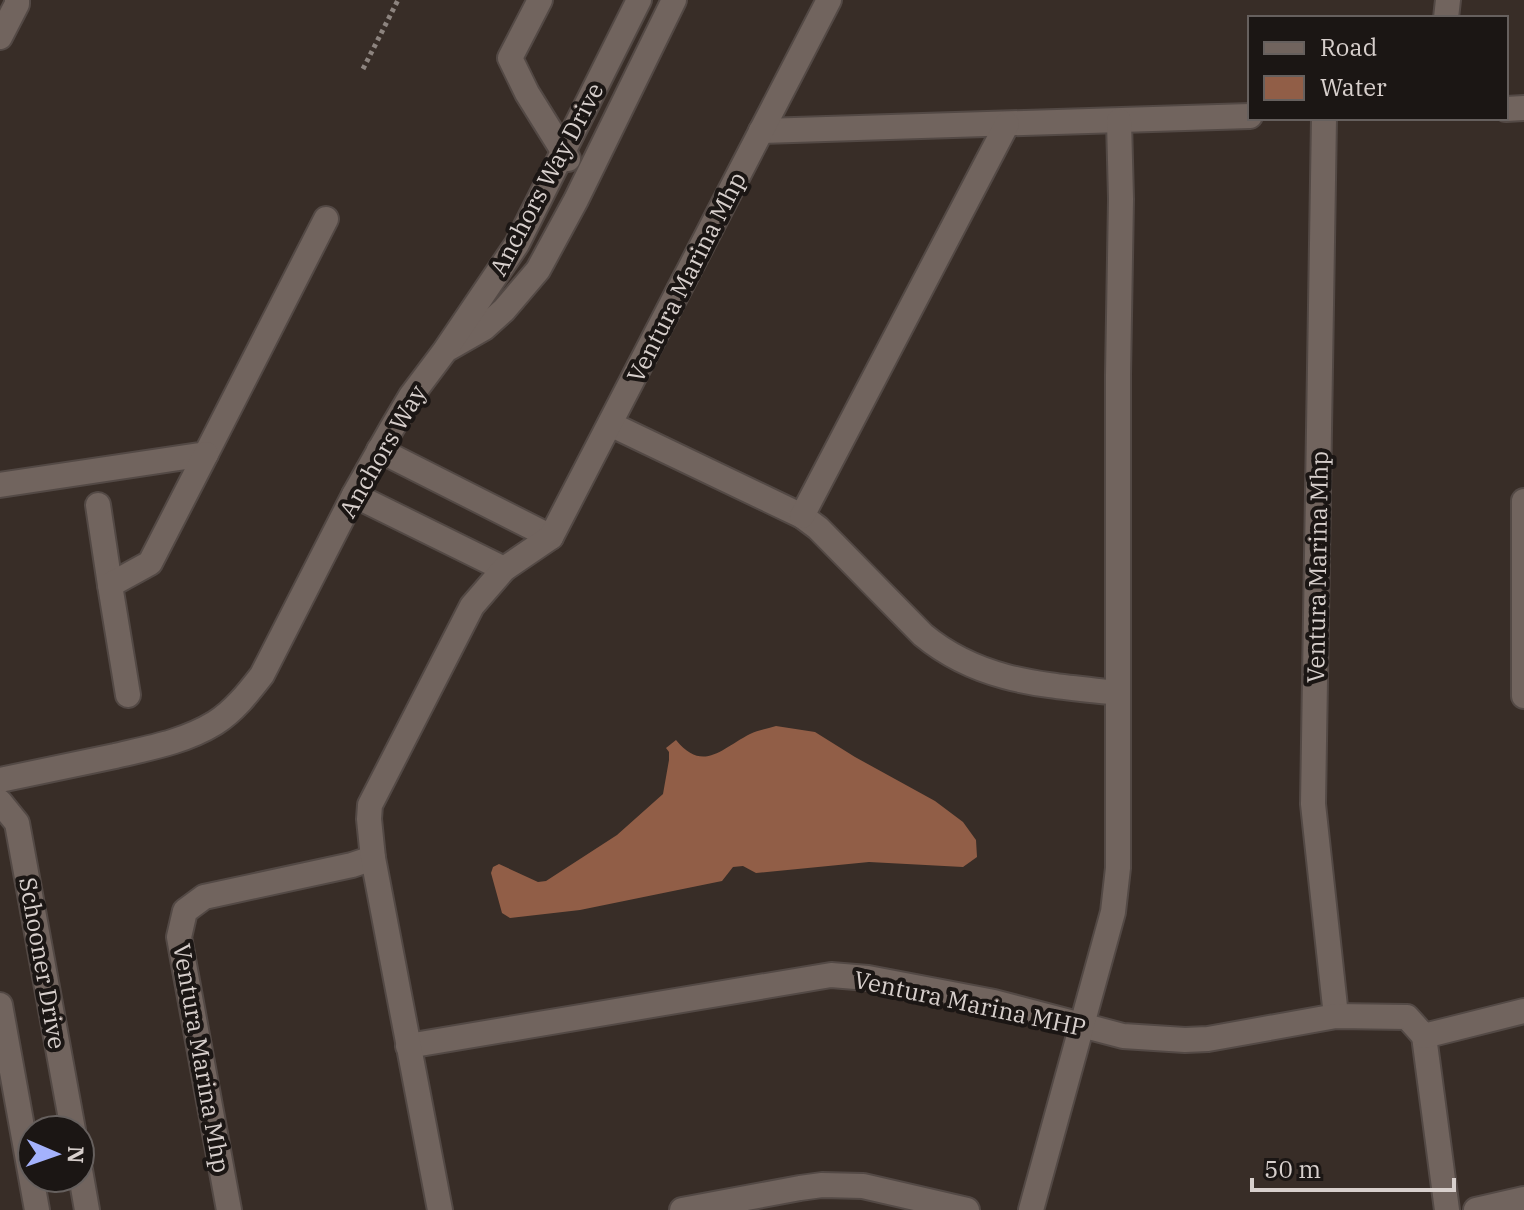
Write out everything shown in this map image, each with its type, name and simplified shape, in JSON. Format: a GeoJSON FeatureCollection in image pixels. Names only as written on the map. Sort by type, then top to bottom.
{"type":"FeatureCollection","features":[{"type":"Feature","properties":{"kind":"street"},"geometry":{"type":"LineString","coordinates":[[0,37],[17,0]]}},
{"type":"Feature","properties":{"kind":"street"},"geometry":{"type":"LineString","coordinates":[[484,328],[491,304],[528,257],[573,166],[527,93],[510,58],[540,0]]}},
{"type":"Feature","properties":{"kind":"street","name":"Anchors Way Drive"},"geometry":{"type":"LineString","coordinates":[[444,352],[517,244],[639,0]]}},
{"type":"Feature","properties":{"kind":"street","name":"Anchors Way"},"geometry":{"type":"LineString","coordinates":[[0,780],[166,744],[194,734],[233,710],[262,675],[354,495],[411,396],[444,352],[484,328],[524,289],[551,249],[674,0]]}},
{"type":"Feature","properties":{"kind":"street","name":"Ventura Marina Mhp"},"geometry":{"type":"LineString","coordinates":[[440,1210],[373,858],[370,805],[472,606],[504,569],[551,537],[829,0]]}},
{"type":"Feature","properties":{"kind":"street"},"geometry":{"type":"LineString","coordinates":[[761,131],[1248,116]]}},
{"type":"Feature","properties":{"kind":"street","name":"Ventura Marina Mhp"},"geometry":{"type":"LineString","coordinates":[[1324,120],[1313,804],[1336,1016]]}},
{"type":"Feature","properties":{"kind":"street","name":"Ventura Marina Mhp"},"geometry":{"type":"LineString","coordinates":[[1031,1210],[1113,912],[1118,868],[1119,121]]}},
{"type":"Feature","properties":{"kind":"street"},"geometry":{"type":"LineString","coordinates":[[802,516],[1007,124]]}},
{"type":"Feature","properties":{"kind":"street"},"geometry":{"type":"LineString","coordinates":[[110,585],[150,563],[326,219]]}},
{"type":"Feature","properties":{"kind":"street"},"geometry":{"type":"LineString","coordinates":[[610,424],[802,516],[818,528],[923,635],[939,648],[984,672],[1035,684],[1118,693]]}},
{"type":"Feature","properties":{"kind":"street"},"geometry":{"type":"LineString","coordinates":[[379,450],[551,537]]}},
{"type":"Feature","properties":{"kind":"street"},"geometry":{"type":"LineString","coordinates":[[0,485],[206,454]]}},
{"type":"Feature","properties":{"kind":"street"},"geometry":{"type":"LineString","coordinates":[[354,495],[504,569]]}},
{"type":"Feature","properties":{"kind":"street"},"geometry":{"type":"LineString","coordinates":[[1524,501],[1524,696]]}},
{"type":"Feature","properties":{"kind":"street"},"geometry":{"type":"LineString","coordinates":[[98,505],[128,695]]}},
{"type":"Feature","properties":{"kind":"street","name":"Schooner Drive"},"geometry":{"type":"LineString","coordinates":[[0,802],[17,823],[70,1114]]}},
{"type":"Feature","properties":{"kind":"street","name":"Ventura Marina Mhp"},"geometry":{"type":"LineString","coordinates":[[229,1210],[179,937],[185,911],[204,897],[373,858]]}},
{"type":"Feature","properties":{"kind":"street","name":"Ventura Marina MHP"},"geometry":{"type":"LineString","coordinates":[[408,1046],[831,975],[868,978],[994,1002],[1123,1036],[1208,1039],[1336,1016],[1407,1017],[1424,1036]]}},
{"type":"Feature","properties":{"kind":"street","name":"Schooner Drive"},"geometry":{"type":"LineString","coordinates":[[0,1005],[37,1210]]}},
{"type":"Feature","properties":{"kind":"street"},"geometry":{"type":"LineString","coordinates":[[1447,1210],[1424,1036],[1524,1011]]}},
{"type":"Feature","properties":{"kind":"street"},"geometry":{"type":"LineString","coordinates":[[682,1210],[822,1185],[863,1186],[967,1210]]}},
{"type":"Feature","properties":{"kind":"street"},"geometry":{"type":"LineString","coordinates":[[1476,1210],[1524,1199]]}},
{"type":"Feature","properties":{"kind":"path"},"geometry":{"type":"LineString","coordinates":[[363,69],[398,0]]}},
{"type":"Feature","properties":{"kind":"water"},"geometry":{"type":"Polygon","coordinates":[[[776,726],[815,732],[935,801],[963,822],[976,840],[977,857],[963,867],[869,862],[756,873],[743,866],[733,867],[722,881],[580,910],[510,918],[502,913],[491,873],[493,867],[499,864],[538,882],[546,881],[617,835],[663,794],[669,760],[666,748],[676,740],[686,750],[704,757],[753,733],[776,726]]]}}]}
